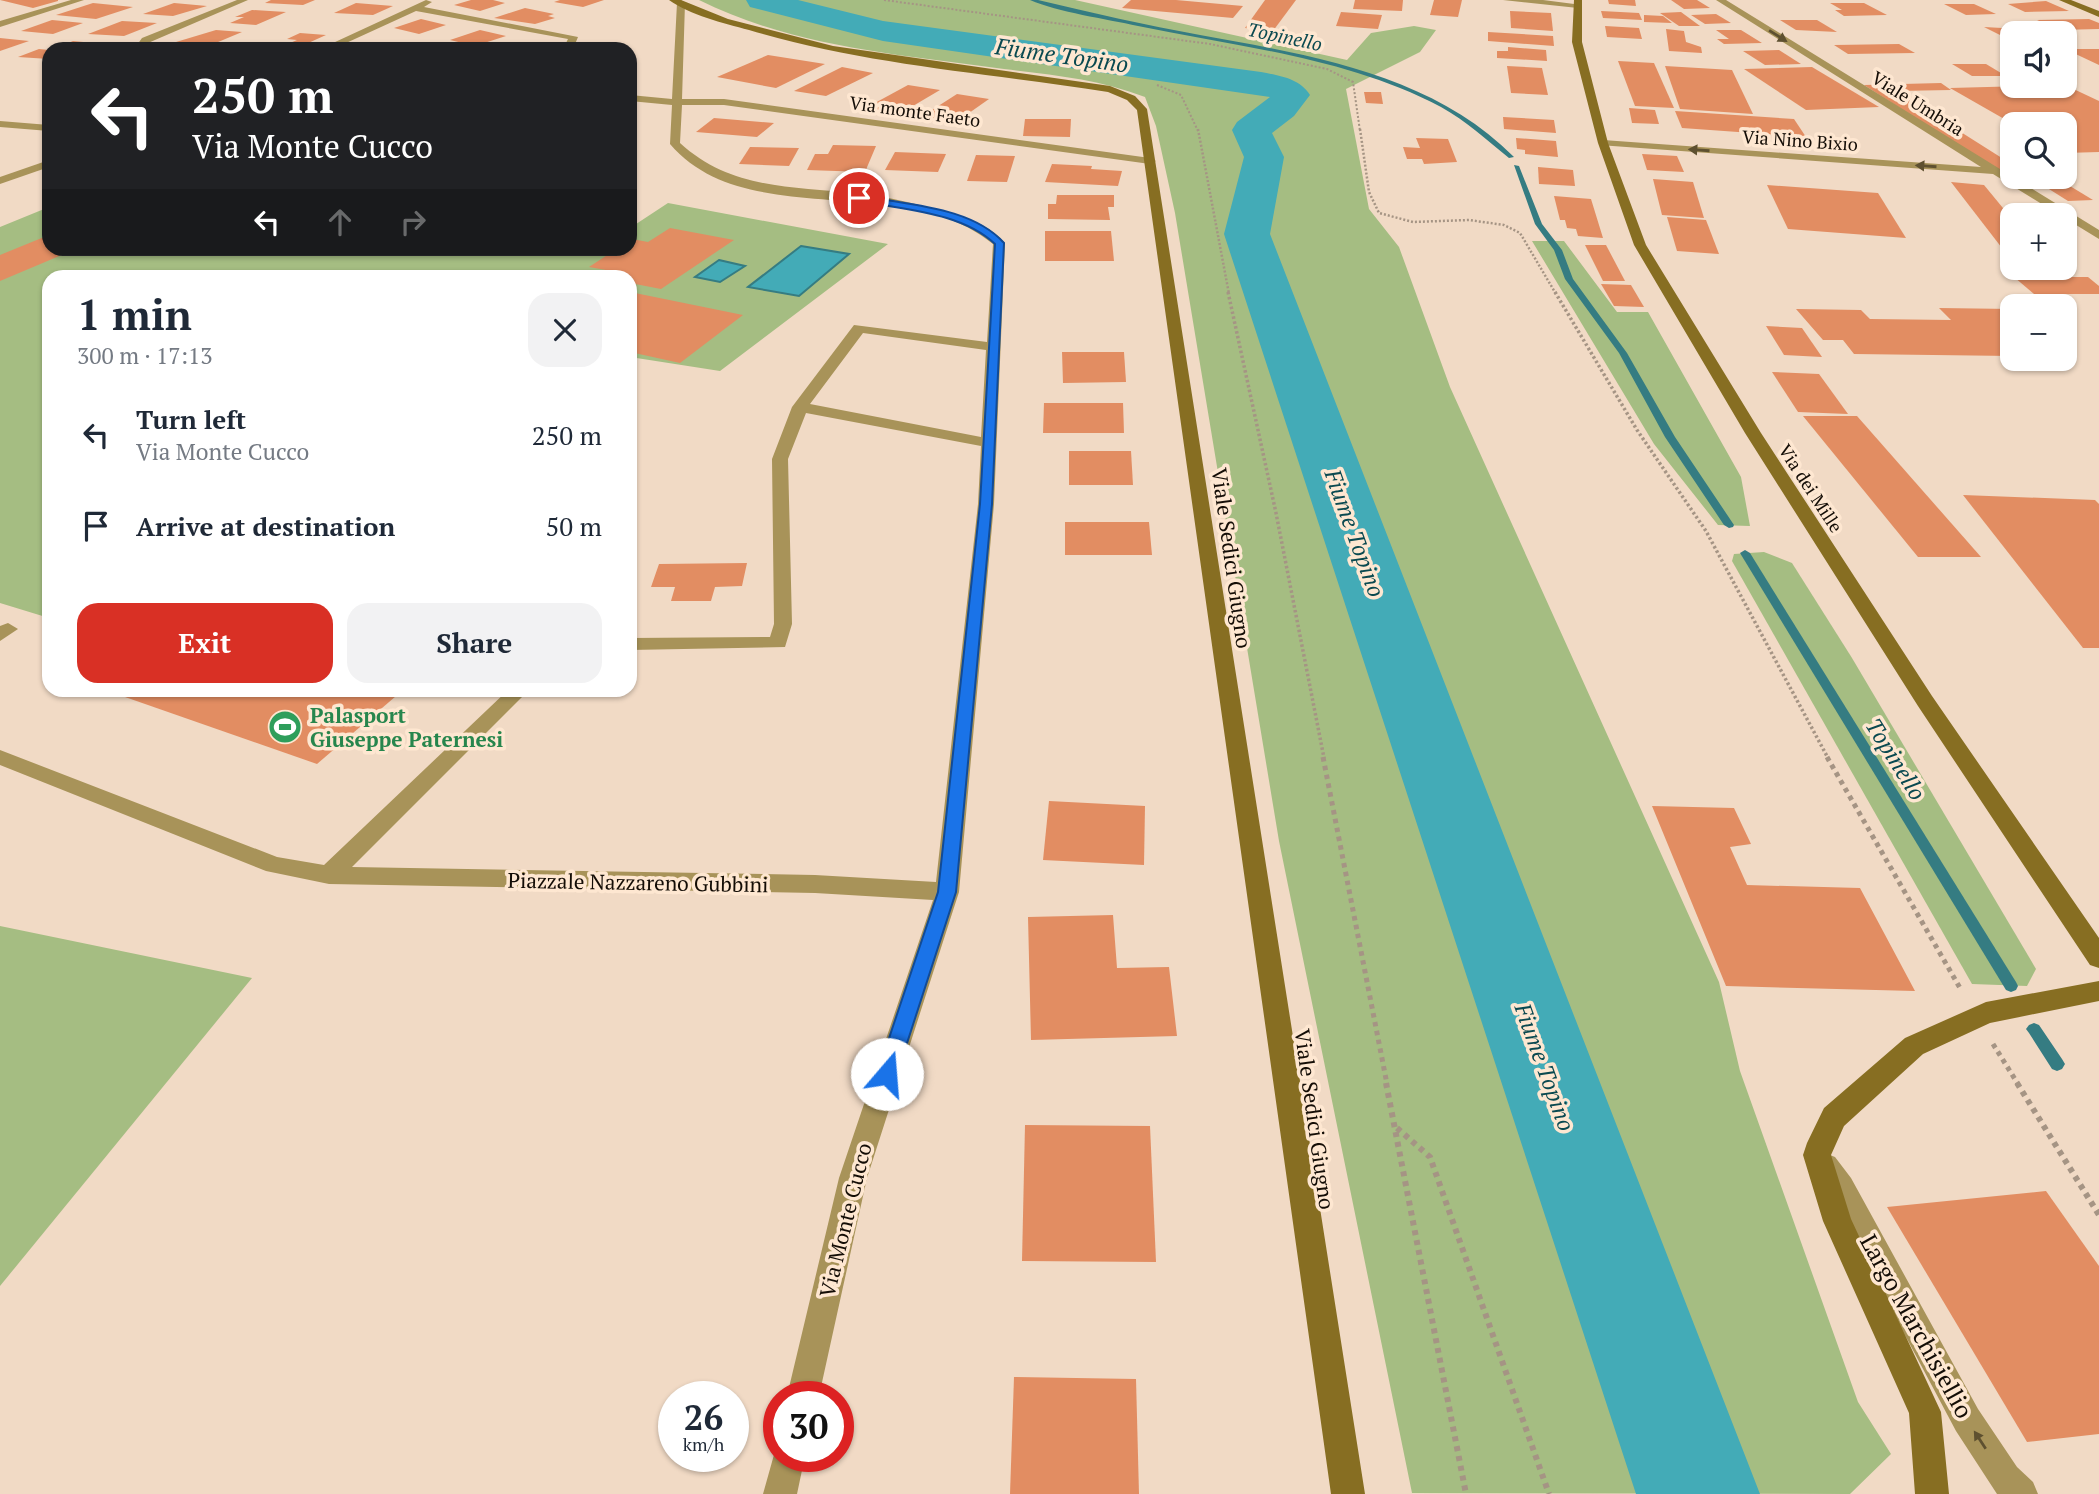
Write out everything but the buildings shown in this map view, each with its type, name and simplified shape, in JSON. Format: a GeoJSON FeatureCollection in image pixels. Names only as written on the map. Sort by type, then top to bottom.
{"type":"FeatureCollection","features":[{"type":"Feature","properties":{"kind":"street"},"geometry":{"type":"LineString","coordinates":[[0,24],[80,0]]}},
{"type":"Feature","properties":{"kind":"street"},"geometry":{"type":"LineString","coordinates":[[144,42],[244,0]]}},
{"type":"Feature","properties":{"kind":"street"},"geometry":{"type":"LineString","coordinates":[[341,42],[432,0]]}},
{"type":"Feature","properties":{"kind":"street"},"geometry":{"type":"LineString","coordinates":[[1507,0],[1578,2]]}},
{"type":"Feature","properties":{"kind":"street","name":"Viale Umbria"},"geometry":{"type":"LineString","coordinates":[[1720,0],[2099,235]]}},
{"type":"Feature","properties":{"kind":"street"},"geometry":{"type":"LineString","coordinates":[[2063,0],[2099,14]]}},
{"type":"Feature","properties":{"kind":"street","name":"Via Monte Cucco"},"geometry":{"type":"LineString","coordinates":[[677,2],[675,144],[686,158],[712,172],[769,189],[881,200],[983,228],[999,243],[986,504],[947,892],[853,1178],[806,1381]]}},
{"type":"Feature","properties":{"kind":"street","name":"Viale Sedici Giugno"},"geometry":{"type":"LineString","coordinates":[[677,2],[797,41],[940,66],[1110,89],[1131,97],[1142,109],[1348,1494]]}},
{"type":"Feature","properties":{"kind":"street","name":"Via dei Mille"},"geometry":{"type":"LineString","coordinates":[[1578,2],[1577,42],[1603,144],[1640,245],[1746,421],[1925,701],[2099,958]]}},
{"type":"Feature","properties":{"kind":"street"},"geometry":{"type":"LineString","coordinates":[[416,8],[573,37],[571,42]]}},
{"type":"Feature","properties":{"kind":"street","name":"Via monte Faeto"},"geometry":{"type":"LineString","coordinates":[[637,98],[724,102],[1150,161]]}},
{"type":"Feature","properties":{"kind":"street"},"geometry":{"type":"LineString","coordinates":[[0,124],[42,127]]}},
{"type":"Feature","properties":{"kind":"street","name":"Via Nino Bixio"},"geometry":{"type":"LineString","coordinates":[[1603,144],[1994,171]]}},
{"type":"Feature","properties":{"kind":"street"},"geometry":{"type":"LineString","coordinates":[[0,181],[42,166]]}},
{"type":"Feature","properties":{"kind":"street"},"geometry":{"type":"LineString","coordinates":[[637,644],[778,643],[783,624],[780,460],[800,407],[859,328],[994,347]]}},
{"type":"Feature","properties":{"kind":"street"},"geometry":{"type":"LineString","coordinates":[[800,407],[989,443]]}},
{"type":"Feature","properties":{"kind":"street"},"geometry":{"type":"LineString","coordinates":[[329,876],[512,697]]}},
{"type":"Feature","properties":{"kind":"street","name":"Piazzale Nazzareno Gubbini"},"geometry":{"type":"LineString","coordinates":[[0,757],[274,865],[329,876],[763,883],[947,892]]}},
{"type":"Feature","properties":{"kind":"street"},"geometry":{"type":"LineString","coordinates":[[1817,1156],[1834,1117],[1914,1046],[1977,1018],[2099,991]]}},
{"type":"Feature","properties":{"kind":"street","name":"Largo Marchisiellio"},"geometry":{"type":"LineString","coordinates":[[1817,1156],[1837,1221],[1925,1412],[1932,1494]]}},
{"type":"Feature","properties":{"kind":"street","name":"Largo Marchisiellio"},"geometry":{"type":"LineString","coordinates":[[1817,1156],[1841,1187],[1967,1420],[2005,1479],[2021,1494]]}},
{"type":"Feature","properties":{"kind":"street"},"geometry":{"type":"LineString","coordinates":[[780,1494],[785,1472]]}},
{"type":"Feature","properties":{"kind":"path"},"geometry":{"type":"LineString","coordinates":[[884,0],[1254,52],[1332,69],[1353,82],[1369,192],[1379,213],[1401,221],[1501,224],[1520,233],[1637,430],[1706,531],[1824,752],[1977,1018],[2099,1215]]}},
{"type":"Feature","properties":{"kind":"path"},"geometry":{"type":"LineString","coordinates":[[1395,1126],[1430,1157],[1549,1494]]}},
{"type":"Feature","properties":{"kind":"green space"},"geometry":{"type":"Polygon","coordinates":[[[699,0],[1075,0],[1347,60],[1371,33],[1414,26],[1436,30],[1420,52],[1346,89],[1369,209],[1399,247],[1450,387],[1719,982],[1740,1071],[1858,1402],[1891,1454],[1850,1494],[1412,1493],[1279,841],[1175,213],[1156,126],[1145,97],[1076,78],[887,53],[810,39],[735,16],[699,0]]]}},
{"type":"Feature","properties":{"kind":"green space"},"geometry":{"type":"Polygon","coordinates":[[[668,203],[888,244],[720,371],[637,358],[637,270],[42,270],[42,616],[0,603],[0,227],[42,210],[42,256],[637,256],[637,223],[668,203]]]}},
{"type":"Feature","properties":{"kind":"green space"},"geometry":{"type":"Polygon","coordinates":[[[1532,241],[1564,241],[1617,312],[1648,312],[1741,477],[1750,526],[1718,525],[1654,444],[1532,241]]]}},
{"type":"Feature","properties":{"kind":"green space"},"geometry":{"type":"Polygon","coordinates":[[[1764,552],[1792,563],[1852,658],[2036,969],[2027,986],[1972,984],[1732,561],[1734,554],[1764,552]]]}},
{"type":"Feature","properties":{"kind":"green space"},"geometry":{"type":"Polygon","coordinates":[[[0,926],[252,978],[0,1286],[0,926]]]}},
{"type":"Feature","properties":{"kind":"water"},"geometry":{"type":"Polygon","coordinates":[[[801,246],[849,254],[799,296],[748,287],[801,246]]]}},
{"type":"Feature","properties":{"kind":"water"},"geometry":{"type":"Polygon","coordinates":[[[719,260],[745,266],[720,282],[695,277],[719,260]]]}},
{"type":"Feature","properties":{"kind":"waterway","name":"Fiume Topino"},"geometry":{"type":"LineString","coordinates":[[761,0],[883,31],[1261,83],[1279,87],[1292,95],[1281,108],[1251,130],[1264,157],[1247,234],[1698,1494]]}},
{"type":"Feature","properties":{"kind":"waterway","name":"Topinello"},"geometry":{"type":"LineString","coordinates":[[1032,0],[1290,54],[1370,75],[1445,107],[1479,129],[1511,157]]}},
{"type":"Feature","properties":{"kind":"waterway","name":"Topinello"},"geometry":{"type":"LineString","coordinates":[[1516,166],[1539,224],[1558,250],[1569,279],[1623,353],[1670,437],[1729,525]]}},
{"type":"Feature","properties":{"kind":"waterway","name":"Topinello"},"geometry":{"type":"LineString","coordinates":[[1745,553],[2011,986]]}},
{"type":"Feature","properties":{"kind":"waterway","name":"Topinello"},"geometry":{"type":"LineString","coordinates":[[2034,1029],[2057,1064]]}},
{"type":"Feature","properties":{"kind":"place","name":"Palasport Giuseppe Paternesi"},"geometry":{"type":"Point","coordinates":[285,727]}},
{"type":"Feature","properties":{"kind":"route"},"geometry":{"type":"LineString","coordinates":[[859,198],[881,200],[955,218],[983,228],[999,243],[986,504],[947,892],[887,1074]]}}]}
